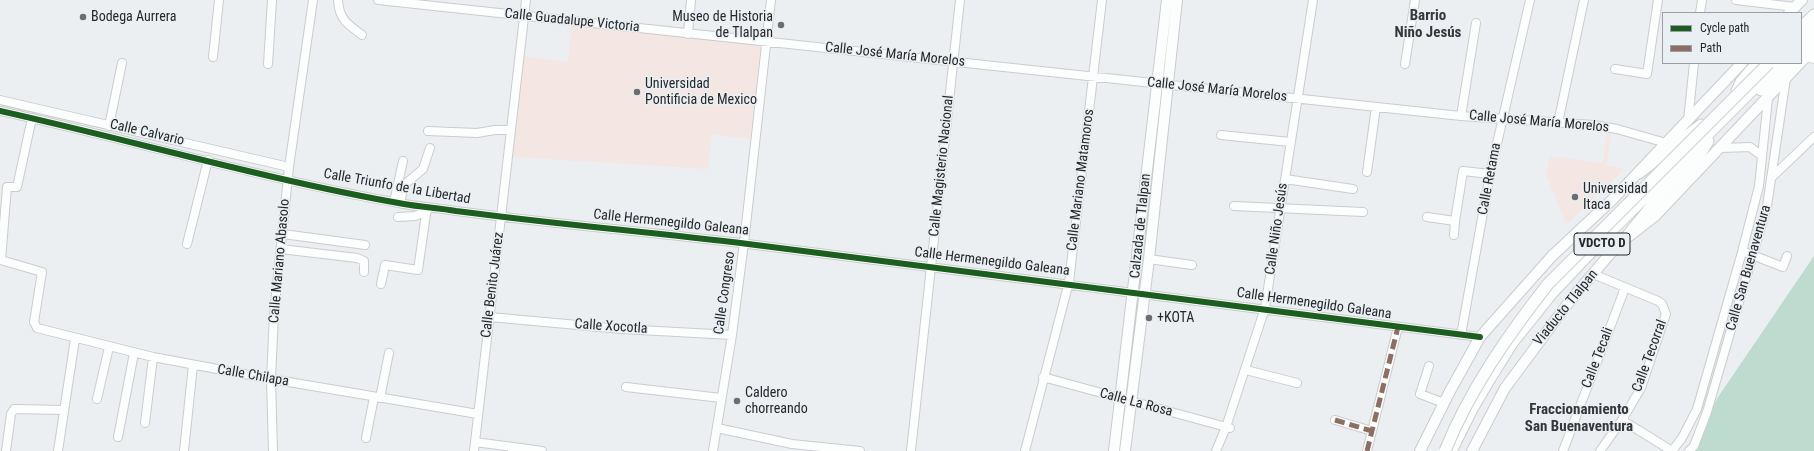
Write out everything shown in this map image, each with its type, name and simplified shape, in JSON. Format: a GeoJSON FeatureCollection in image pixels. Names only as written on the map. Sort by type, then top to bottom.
{"type":"FeatureCollection","features":[{"type":"Feature","properties":{"kind":"highway"},"geometry":{"type":"LineString","coordinates":[[1802,17],[1814,8]]}},
{"type":"Feature","properties":{"kind":"highway"},"geometry":{"type":"LineString","coordinates":[[1802,27],[1814,15]]}},
{"type":"Feature","properties":{"kind":"highway"},"geometry":{"type":"LineString","coordinates":[[1802,31],[1814,19]]}},
{"type":"Feature","properties":{"kind":"highway"},"geometry":{"type":"LineString","coordinates":[[1802,39],[1814,27]]}},
{"type":"Feature","properties":{"kind":"highway"},"geometry":{"type":"LineString","coordinates":[[1802,43],[1814,30]]}},
{"type":"Feature","properties":{"kind":"highway"},"geometry":{"type":"LineString","coordinates":[[1804,59],[1814,38]]}},
{"type":"Feature","properties":{"kind":"highway","name":"Viaducto Tlalpan"},"geometry":{"type":"LineString","coordinates":[[1444,451],[1487,364],[1526,309],[1581,250],[1715,115],[1737,91],[1758,64]]}},
{"type":"Feature","properties":{"kind":"highway"},"geometry":{"type":"LineString","coordinates":[[1444,451],[1487,370],[1528,310],[1548,284],[1768,64]]}},
{"type":"Feature","properties":{"kind":"highway"},"geometry":{"type":"LineString","coordinates":[[1451,451],[1472,408],[1488,380],[1512,343],[1552,293],[1609,233],[1778,64]]}},
{"type":"Feature","properties":{"kind":"highway","name":"Viaducto Tlalpan"},"geometry":{"type":"LineString","coordinates":[[1454,451],[1466,426],[1500,368],[1531,324],[1562,286],[1718,126],[1781,64]]}},
{"type":"Feature","properties":{"kind":"highway"},"geometry":{"type":"LineString","coordinates":[[1742,104],[1773,80],[1789,64]]}},
{"type":"Feature","properties":{"kind":"highway"},"geometry":{"type":"LineString","coordinates":[[1639,173],[1715,115]]}},
{"type":"Feature","properties":{"kind":"highway"},"geometry":{"type":"LineString","coordinates":[[1624,240],[1659,197],[1700,154],[1718,126]]}},
{"type":"Feature","properties":{"kind":"main road","name":"Calzada de Tlalpan"},"geometry":{"type":"LineString","coordinates":[[1114,451],[1167,0]]}},
{"type":"Feature","properties":{"kind":"main road","name":"Calzada de Tlalpan"},"geometry":{"type":"LineString","coordinates":[[1125,451],[1145,294],[1177,0]]}},
{"type":"Feature","properties":{"kind":"main road","name":"Viaducto Tlalpan"},"geometry":{"type":"LineString","coordinates":[[1804,59],[1814,49]]}},
{"type":"Feature","properties":{"kind":"main road"},"geometry":{"type":"LineString","coordinates":[[1420,451],[1480,337],[1552,256],[1639,173],[1741,64]]}},
{"type":"Feature","properties":{"kind":"main road","name":"Viaducto Tlalpan"},"geometry":{"type":"LineString","coordinates":[[1472,451],[1505,388],[1569,302],[1624,240],[1655,216],[1799,64]]}},
{"type":"Feature","properties":{"kind":"street"},"geometry":{"type":"LineString","coordinates":[[213,57],[220,0]]}},
{"type":"Feature","properties":{"kind":"street"},"geometry":{"type":"LineString","coordinates":[[268,64],[272,0]]}},
{"type":"Feature","properties":{"kind":"street","name":"Calle Mariano Abasolo"},"geometry":{"type":"LineString","coordinates":[[273,451],[272,380],[274,314],[289,168],[313,0]]}},
{"type":"Feature","properties":{"kind":"street"},"geometry":{"type":"LineString","coordinates":[[338,0],[338,11],[342,19],[362,34]]}},
{"type":"Feature","properties":{"kind":"street","name":"Calle Guadalupe Victoria"},"geometry":{"type":"LineString","coordinates":[[381,0],[688,34],[766,41]]}},
{"type":"Feature","properties":{"kind":"street","name":"Calle Benito Juárez"},"geometry":{"type":"LineString","coordinates":[[474,451],[526,0]]}},
{"type":"Feature","properties":{"kind":"street"},"geometry":{"type":"LineString","coordinates":[[688,34],[691,0]]}},
{"type":"Feature","properties":{"kind":"street","name":"Calle Congreso"},"geometry":{"type":"LineString","coordinates":[[713,451],[732,335],[744,243],[771,0]]}},
{"type":"Feature","properties":{"kind":"street","name":"Calle Magisterio Nacional"},"geometry":{"type":"LineString","coordinates":[[911,451],[960,0]]}},
{"type":"Feature","properties":{"kind":"street","name":"Calle Mariano Matamoros"},"geometry":{"type":"LineString","coordinates":[[1025,451],[1043,377],[1069,282],[1102,0]]}},
{"type":"Feature","properties":{"kind":"street","name":"Calle Niño Jesús"},"geometry":{"type":"LineString","coordinates":[[1216,451],[1228,427],[1265,308],[1296,99],[1313,0]]}},
{"type":"Feature","properties":{"kind":"street"},"geometry":{"type":"LineString","coordinates":[[1405,64],[1416,0]]}},
{"type":"Feature","properties":{"kind":"street","name":"Calle Retama"},"geometry":{"type":"LineString","coordinates":[[1461,335],[1490,174],[1530,0]]}},
{"type":"Feature","properties":{"kind":"street"},"geometry":{"type":"LineString","coordinates":[[1558,123],[1584,0]]}},
{"type":"Feature","properties":{"kind":"street"},"geometry":{"type":"LineString","coordinates":[[1615,69],[1647,74],[1658,0]]}},
{"type":"Feature","properties":{"kind":"street"},"geometry":{"type":"LineString","coordinates":[[1700,12],[1702,0]]}},
{"type":"Feature","properties":{"kind":"street"},"geometry":{"type":"LineString","coordinates":[[1736,0],[1796,5]]}},
{"type":"Feature","properties":{"kind":"street"},"geometry":{"type":"LineString","coordinates":[[1461,116],[1476,23]]}},
{"type":"Feature","properties":{"kind":"street","name":"Calle José María Morelos"},"geometry":{"type":"LineString","coordinates":[[766,41],[1093,78],[1461,116],[1502,120],[1594,125],[1617,129],[1666,143]]}},
{"type":"Feature","properties":{"kind":"street"},"geometry":{"type":"LineString","coordinates":[[100,135],[104,131],[106,125],[122,63]]}},
{"type":"Feature","properties":{"kind":"street"},"geometry":{"type":"LineString","coordinates":[[1688,121],[1694,64]]}},
{"type":"Feature","properties":{"kind":"street","name":"Calle San Buenaventura"},"geometry":{"type":"LineString","coordinates":[[1689,451],[1694,446],[1707,412],[1767,206],[1786,78]]}},
{"type":"Feature","properties":{"kind":"street","name":"Calle San Buenaventura"},"geometry":{"type":"LineString","coordinates":[[1622,420],[1672,451],[1682,438],[1697,409],[1742,252],[1759,186],[1768,98]]}},
{"type":"Feature","properties":{"kind":"street","name":"Calle Calvario"},"geometry":{"type":"LineString","coordinates":[[0,100],[289,168]]}},
{"type":"Feature","properties":{"kind":"street"},"geometry":{"type":"LineString","coordinates":[[1367,172],[1376,107]]}},
{"type":"Feature","properties":{"kind":"street","name":"Calle Calvario"},"geometry":{"type":"LineString","coordinates":[[0,111],[288,180]]}},
{"type":"Feature","properties":{"kind":"street"},"geometry":{"type":"LineString","coordinates":[[44,121],[49,117],[47,111]]}},
{"type":"Feature","properties":{"kind":"street","name":"Calle Chilapa"},"geometry":{"type":"LineString","coordinates":[[32,118],[17,187],[7,187],[1,260],[42,272],[34,322],[40,330],[134,353],[193,365],[272,380],[478,414]]}},
{"type":"Feature","properties":{"kind":"street"},"geometry":{"type":"LineString","coordinates":[[76,129],[75,123],[80,119]]}},
{"type":"Feature","properties":{"kind":"street"},"geometry":{"type":"LineString","coordinates":[[116,138],[116,131],[118,128]]}},
{"type":"Feature","properties":{"kind":"street"},"geometry":{"type":"LineString","coordinates":[[428,131],[477,133],[494,130],[511,130]]}},
{"type":"Feature","properties":{"kind":"street"},"geometry":{"type":"LineString","coordinates":[[129,141],[131,131]]}},
{"type":"Feature","properties":{"kind":"street"},"geometry":{"type":"LineString","coordinates":[[1222,135],[1290,142]]}},
{"type":"Feature","properties":{"kind":"street"},"geometry":{"type":"LineString","coordinates":[[1759,186],[1772,178],[1814,137]]}},
{"type":"Feature","properties":{"kind":"street"},"geometry":{"type":"LineString","coordinates":[[179,153],[182,142]]}},
{"type":"Feature","properties":{"kind":"street"},"geometry":{"type":"LineString","coordinates":[[1721,148],[1750,147],[1762,156]]}},
{"type":"Feature","properties":{"kind":"street"},"geometry":{"type":"LineString","coordinates":[[397,202],[404,185],[423,169],[430,148]]}},
{"type":"Feature","properties":{"kind":"street"},"geometry":{"type":"LineString","coordinates":[[226,165],[229,160],[228,153]]}},
{"type":"Feature","properties":{"kind":"street"},"geometry":{"type":"LineString","coordinates":[[244,169],[242,163],[247,158]]}},
{"type":"Feature","properties":{"kind":"street"},"geometry":{"type":"LineString","coordinates":[[187,244],[208,160]]}},
{"type":"Feature","properties":{"kind":"street"},"geometry":{"type":"LineString","coordinates":[[397,202],[403,161]]}},
{"type":"Feature","properties":{"kind":"street"},"geometry":{"type":"LineString","coordinates":[[1454,235],[1463,171],[1490,174]]}},
{"type":"Feature","properties":{"kind":"street"},"geometry":{"type":"LineString","coordinates":[[1285,179],[1353,189]]}},
{"type":"Feature","properties":{"kind":"street","name":"Calle Triunfo de la Libertad"},"geometry":{"type":"LineString","coordinates":[[288,180],[427,209],[501,217]]}},
{"type":"Feature","properties":{"kind":"street"},"geometry":{"type":"LineString","coordinates":[[1234,206],[1363,212]]}},
{"type":"Feature","properties":{"kind":"street"},"geometry":{"type":"LineString","coordinates":[[398,217],[415,216],[427,209]]}},
{"type":"Feature","properties":{"kind":"street"},"geometry":{"type":"LineString","coordinates":[[380,284],[385,265],[418,270],[427,209]]}},
{"type":"Feature","properties":{"kind":"street","name":"Calle Hermenegildo Galeana"},"geometry":{"type":"LineString","coordinates":[[501,217],[744,243],[930,267],[1069,282],[1145,294],[1265,308],[1480,337]]}},
{"type":"Feature","properties":{"kind":"street"},"geometry":{"type":"LineString","coordinates":[[1427,217],[1455,221]]}},
{"type":"Feature","properties":{"kind":"street"},"geometry":{"type":"LineString","coordinates":[[283,234],[362,244],[357,258]]}},
{"type":"Feature","properties":{"kind":"street"},"geometry":{"type":"LineString","coordinates":[[281,249],[357,258],[364,261],[364,272]]}},
{"type":"Feature","properties":{"kind":"street"},"geometry":{"type":"LineString","coordinates":[[1742,252],[1752,254],[1783,267],[1787,256]]}},
{"type":"Feature","properties":{"kind":"street"},"geometry":{"type":"LineString","coordinates":[[1149,259],[1192,265]]}},
{"type":"Feature","properties":{"kind":"street"},"geometry":{"type":"LineString","coordinates":[[1593,274],[1625,288]]}},
{"type":"Feature","properties":{"kind":"street","name":"Calle Tecorral"},"geometry":{"type":"LineString","coordinates":[[1600,451],[1622,420],[1641,388],[1666,314],[1662,304],[1658,301],[1625,288]]}},
{"type":"Feature","properties":{"kind":"street","name":"Calle Tecali"},"geometry":{"type":"LineString","coordinates":[[1562,451],[1625,288]]}},
{"type":"Feature","properties":{"kind":"street","name":"Calle Xocotla"},"geometry":{"type":"LineString","coordinates":[[490,317],[621,329],[732,335]]}},
{"type":"Feature","properties":{"kind":"street"},"geometry":{"type":"LineString","coordinates":[[1368,451],[1398,327]]}},
{"type":"Feature","properties":{"kind":"street"},"geometry":{"type":"LineString","coordinates":[[58,451],[75,339]]}},
{"type":"Feature","properties":{"kind":"street"},"geometry":{"type":"LineString","coordinates":[[97,399],[109,347]]}},
{"type":"Feature","properties":{"kind":"street"},"geometry":{"type":"LineString","coordinates":[[118,437],[134,353]]}},
{"type":"Feature","properties":{"kind":"street"},"geometry":{"type":"LineString","coordinates":[[366,438],[389,353]]}},
{"type":"Feature","properties":{"kind":"street"},"geometry":{"type":"LineString","coordinates":[[144,423],[153,357]]}},
{"type":"Feature","properties":{"kind":"street"},"geometry":{"type":"LineString","coordinates":[[184,451],[193,365]]}},
{"type":"Feature","properties":{"kind":"street"},"geometry":{"type":"LineString","coordinates":[[1429,366],[1420,394],[1444,403]]}},
{"type":"Feature","properties":{"kind":"street"},"geometry":{"type":"LineString","coordinates":[[1246,370],[1297,383]]}},
{"type":"Feature","properties":{"kind":"street","name":"Calle La Rosa"},"geometry":{"type":"LineString","coordinates":[[1043,377],[1228,427]]}},
{"type":"Feature","properties":{"kind":"street"},"geometry":{"type":"LineString","coordinates":[[626,387],[721,398]]}},
{"type":"Feature","properties":{"kind":"street"},"geometry":{"type":"LineString","coordinates":[[6,451],[11,414],[14,409],[64,410]]}},
{"type":"Feature","properties":{"kind":"street"},"geometry":{"type":"LineString","coordinates":[[1335,420],[1372,431]]}},
{"type":"Feature","properties":{"kind":"street"},"geometry":{"type":"LineString","coordinates":[[717,428],[792,444],[860,451]]}},
{"type":"Feature","properties":{"kind":"street"},"geometry":{"type":"LineString","coordinates":[[475,442],[512,449],[542,451]]}},
{"type":"Feature","properties":{"kind":"shaded area","name":"Universidad Pontificia de Mexico"},"geometry":{"type":"Polygon","coordinates":[[[571,25],[761,44],[750,139],[712,134],[708,169],[513,157],[523,56],[568,62],[571,25]]]}},
{"type":"Feature","properties":{"kind":"shaded area","name":"Universidad Itaca"},"geometry":{"type":"Polygon","coordinates":[[[1607,132],[1611,132],[1607,165],[1625,169],[1569,222],[1565,221],[1546,174],[1550,156],[1603,163],[1607,132]]]}},
{"type":"Feature","properties":{"kind":"green space"},"geometry":{"type":"Polygon","coordinates":[[[1814,256],[1814,451],[1685,451],[1703,428],[1718,397],[1814,256]]]}},
{"type":"Feature","properties":{"kind":"marked path"},"geometry":{"type":"LineString","coordinates":[[1367,451],[1398,327]]}},
{"type":"Feature","properties":{"kind":"marked path"},"geometry":{"type":"LineString","coordinates":[[1335,420],[1372,431]]}},
{"type":"Feature","properties":{"kind":"cycle path"},"geometry":{"type":"LineString","coordinates":[[0,111],[302,184],[410,205],[931,266],[1480,337]]}},
{"type":"Feature","properties":{"kind":"place","name":"Bodega Aurrera"},"geometry":{"type":"Point","coordinates":[83,17]}},
{"type":"Feature","properties":{"kind":"place","name":"Museo de Historia de Tlalpan"},"geometry":{"type":"Point","coordinates":[781,25]}},
{"type":"Feature","properties":{"kind":"place","name":"Universidad Pontificia de Mexico"},"geometry":{"type":"Point","coordinates":[637,92]}},
{"type":"Feature","properties":{"kind":"place","name":"Universidad Itaca"},"geometry":{"type":"Point","coordinates":[1575,197]}},
{"type":"Feature","properties":{"kind":"place","name":"+KOTA"},"geometry":{"type":"Point","coordinates":[1149,318]}},
{"type":"Feature","properties":{"kind":"place","name":"Caldero chorreando"},"geometry":{"type":"Point","coordinates":[737,401]}},
{"type":"Feature","properties":{"kind":"district","name":"Barrio Niño Jesús"},"geometry":{"type":"Point","coordinates":[1428,24]}},
{"type":"Feature","properties":{"kind":"district","name":"Fraccionamiento San Buenaventura"},"geometry":{"type":"Point","coordinates":[1579,418]}}]}
